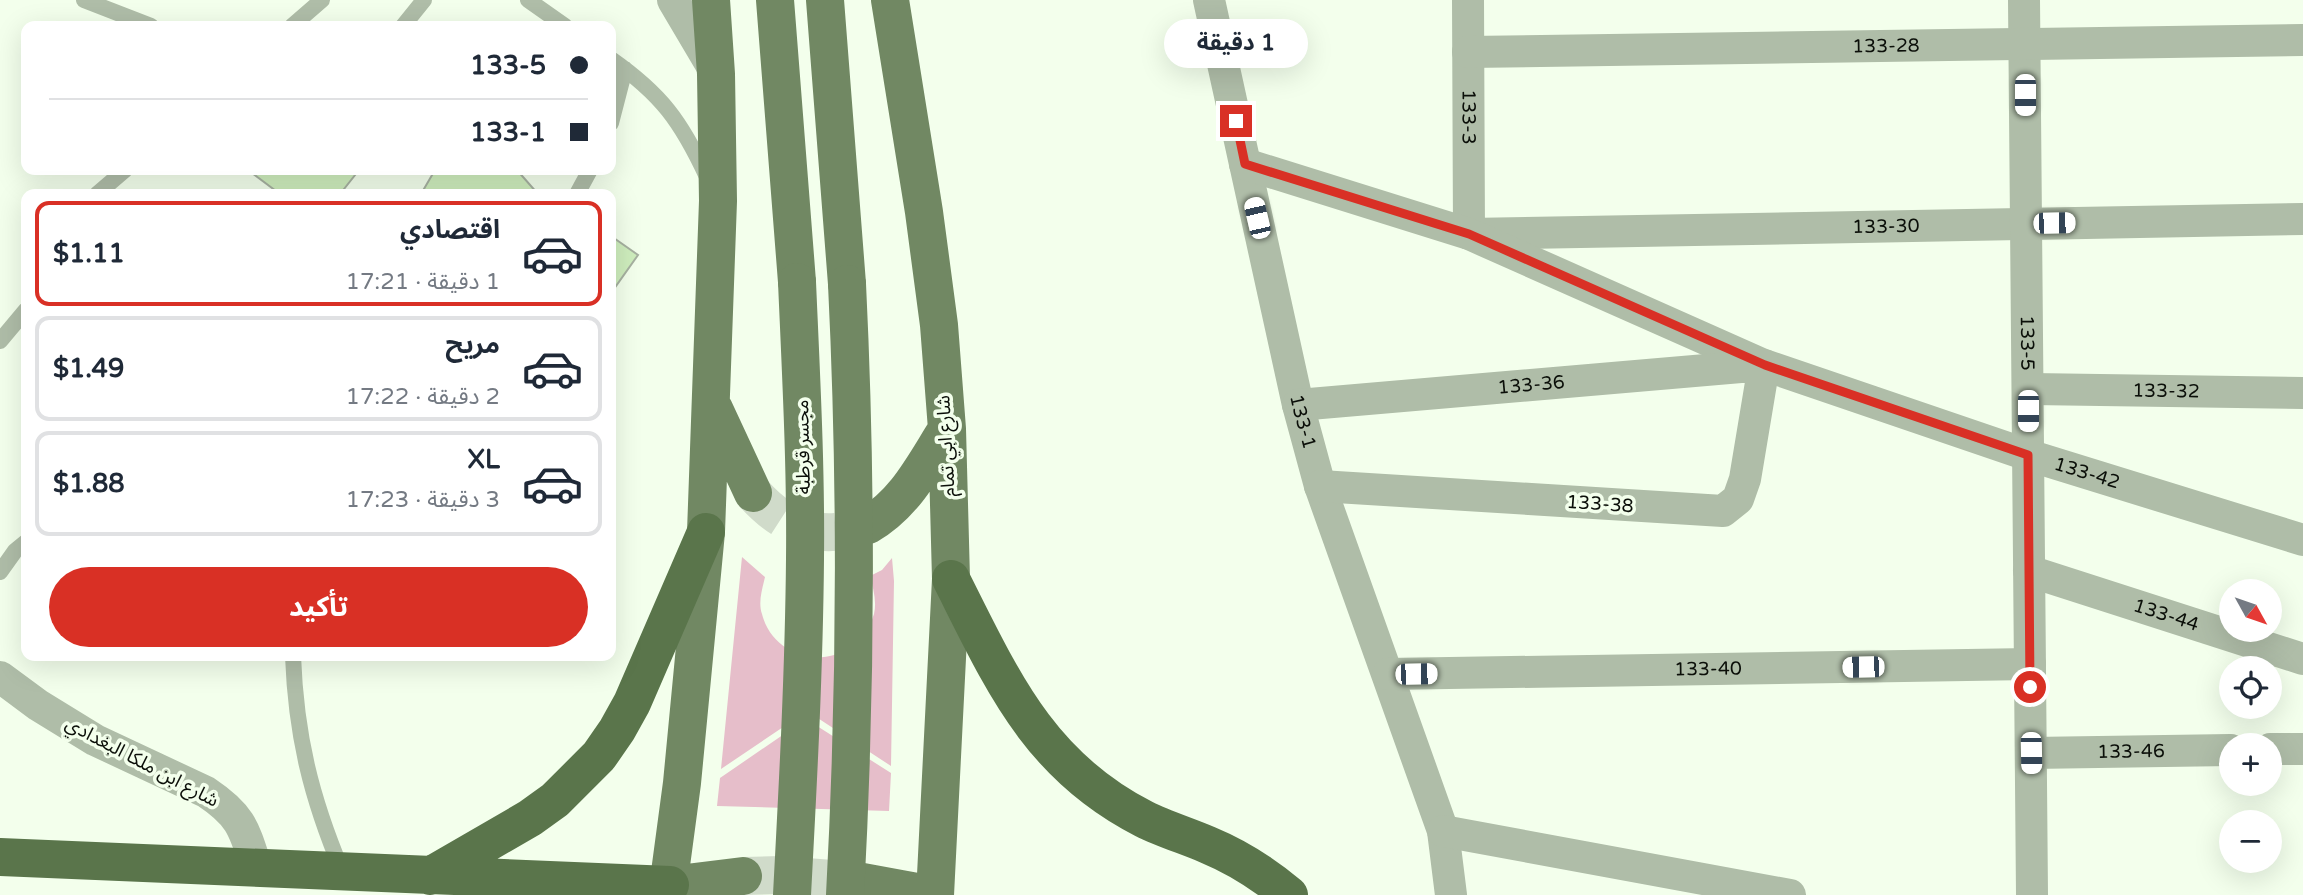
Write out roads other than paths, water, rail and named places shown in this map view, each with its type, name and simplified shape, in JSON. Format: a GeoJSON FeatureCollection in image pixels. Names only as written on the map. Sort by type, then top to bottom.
{"type":"FeatureCollection","features":[{"type":"Feature","properties":{"kind":"highway"},"geometry":{"type":"LineString","coordinates":[[430,876],[530,818],[555,800],[599,756],[632,703],[706,532]]}},
{"type":"Feature","properties":{"kind":"highway"},"geometry":{"type":"LineString","coordinates":[[951,579],[1006,685],[1042,739],[1065,763],[1089,785],[1144,819],[1210,846],[1245,864],[1289,895]]}},
{"type":"Feature","properties":{"kind":"highway"},"geometry":{"type":"LineString","coordinates":[[0,857],[342,871],[668,890]]}},
{"type":"Feature","properties":{"kind":"main road"},"geometry":{"type":"LineString","coordinates":[[711,0],[719,201],[706,532],[682,783],[668,890],[743,876]]}},
{"type":"Feature","properties":{"kind":"main road","name":"مجسر قرطبة"},"geometry":{"type":"LineString","coordinates":[[775,0],[797,282],[803,419],[805,558],[802,697],[792,895]]}},
{"type":"Feature","properties":{"kind":"main road"},"geometry":{"type":"LineString","coordinates":[[825,0],[847,284],[855,471],[851,888],[934,895]]}},
{"type":"Feature","properties":{"kind":"main road","name":"شارع ابي تمام"},"geometry":{"type":"LineString","coordinates":[[890,0],[924,212],[939,325],[947,429],[951,579],[934,895]]}},
{"type":"Feature","properties":{"kind":"main road"},"geometry":{"type":"LineString","coordinates":[[712,404],[753,493]]}},
{"type":"Feature","properties":{"kind":"main road"},"geometry":{"type":"LineString","coordinates":[[868,525],[886,514],[901,500],[947,429]]}},
{"type":"Feature","properties":{"kind":"street"},"geometry":{"type":"LineString","coordinates":[[673,0],[716,74]]}},
{"type":"Feature","properties":{"kind":"street","name":"133-1"},"geometry":{"type":"LineString","coordinates":[[1209,0],[1298,405],[1320,486],[1443,831],[1451,895]]}},
{"type":"Feature","properties":{"kind":"street","name":"133-3"},"geometry":{"type":"LineString","coordinates":[[1468,0],[1469,234]]}},
{"type":"Feature","properties":{"kind":"street","name":"133-5"},"geometry":{"type":"LineString","coordinates":[[2024,0],[2032,895]]}},
{"type":"Feature","properties":{"kind":"street","name":"133-28"},"geometry":{"type":"LineString","coordinates":[[1468,52],[2303,40]]}},
{"type":"Feature","properties":{"kind":"street","name":"133-42"},"geometry":{"type":"LineString","coordinates":[[1245,164],[1469,234],[1765,365],[2028,455],[2303,540]]}},
{"type":"Feature","properties":{"kind":"street","name":"133-30"},"geometry":{"type":"LineString","coordinates":[[1469,234],[2303,219]]}},
{"type":"Feature","properties":{"kind":"street","name":"133-36"},"geometry":{"type":"LineString","coordinates":[[1298,405],[1765,365]]}},
{"type":"Feature","properties":{"kind":"street","name":"133-38"},"geometry":{"type":"LineString","coordinates":[[1320,486],[1723,511],[1738,499],[1745,479],[1765,365]]}},
{"type":"Feature","properties":{"kind":"street","name":"133-32"},"geometry":{"type":"LineString","coordinates":[[2028,389],[2303,393]]}},
{"type":"Feature","properties":{"kind":"street","name":"133-44"},"geometry":{"type":"LineString","coordinates":[[2029,572],[2303,659]]}},
{"type":"Feature","properties":{"kind":"street","name":"133-40"},"geometry":{"type":"LineString","coordinates":[[1388,674],[2030,664]]}},
{"type":"Feature","properties":{"kind":"street","name":"شارع ابن ملكا البغدادي"},"geometry":{"type":"LineString","coordinates":[[0,677],[68,725],[206,792],[220,802],[244,827],[257,869]]}},
{"type":"Feature","properties":{"kind":"street"},"geometry":{"type":"LineString","coordinates":[[2282,750],[2303,749]]}},
{"type":"Feature","properties":{"kind":"street","name":"133-46"},"geometry":{"type":"LineString","coordinates":[[2031,753],[2219,750]]}},
{"type":"Feature","properties":{"kind":"street"},"geometry":{"type":"LineString","coordinates":[[1443,831],[1790,895]]}},
{"type":"Feature","properties":{"kind":"lane"},"geometry":{"type":"LineString","coordinates":[[84,0],[138,21]]}},
{"type":"Feature","properties":{"kind":"lane"},"geometry":{"type":"LineString","coordinates":[[298,21],[322,0]]}},
{"type":"Feature","properties":{"kind":"lane"},"geometry":{"type":"LineString","coordinates":[[407,21],[424,0]]}},
{"type":"Feature","properties":{"kind":"lane"},"geometry":{"type":"LineString","coordinates":[[528,0],[558,21]]}},
{"type":"Feature","properties":{"kind":"lane"},"geometry":{"type":"LineString","coordinates":[[616,63],[659,97],[673,114],[685,132],[719,201]]}},
{"type":"Feature","properties":{"kind":"lane"},"geometry":{"type":"LineString","coordinates":[[616,104],[625,69]]}},
{"type":"Feature","properties":{"kind":"lane"},"geometry":{"type":"LineString","coordinates":[[103,189],[119,175]]}},
{"type":"Feature","properties":{"kind":"lane"},"geometry":{"type":"LineString","coordinates":[[0,341],[21,316]]}},
{"type":"Feature","properties":{"kind":"lane"},"geometry":{"type":"LineString","coordinates":[[0,572],[21,546]]}},
{"type":"Feature","properties":{"kind":"lane"},"geometry":{"type":"LineString","coordinates":[[293,661],[302,748],[314,796],[342,871]]}},
{"type":"Feature","properties":{"kind":"tunnel"},"geometry":{"type":"LineString","coordinates":[[753,493],[778,516],[805,529],[834,532],[868,525]]}},
{"type":"Feature","properties":{"kind":"tunnel"},"geometry":{"type":"LineString","coordinates":[[743,876],[781,875],[857,881]]}}]}
